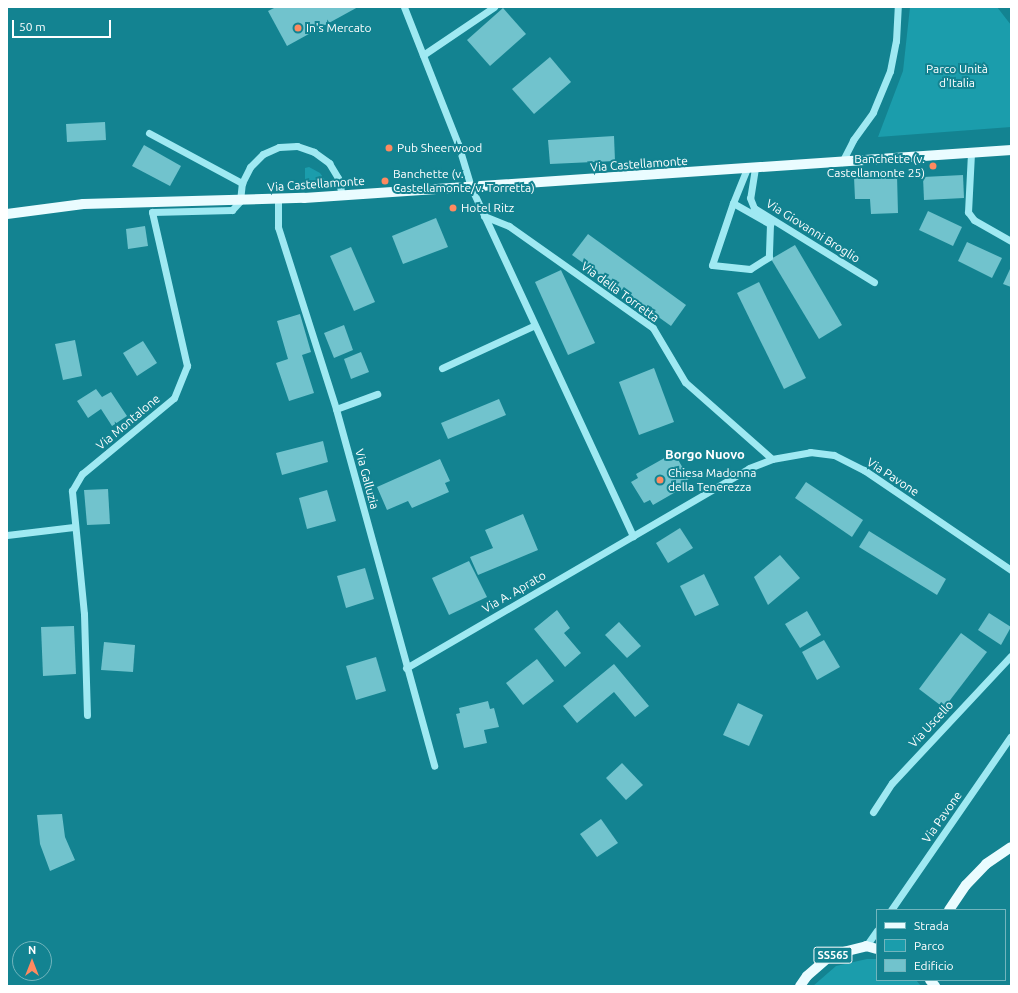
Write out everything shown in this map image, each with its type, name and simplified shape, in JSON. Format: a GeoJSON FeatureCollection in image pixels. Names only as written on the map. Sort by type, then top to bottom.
{"type":"FeatureCollection","features":[{"type":"Feature","properties":{"kind":"main road","name":"Via Castellamonte"},"geometry":{"type":"LineString","coordinates":[[7,214],[83,204],[278,200],[751,169],[1011,150]]}},
{"type":"Feature","properties":{"kind":"main road"},"geometry":{"type":"LineString","coordinates":[[950,909],[966,885],[986,864],[1011,847]]}},
{"type":"Feature","properties":{"kind":"main road","name":"SS565"},"geometry":{"type":"LineString","coordinates":[[800,986],[807,976],[831,955],[866,946],[876,949]]}},
{"type":"Feature","properties":{"kind":"street"},"geometry":{"type":"LineString","coordinates":[[404,7],[458,144],[471,187],[533,326],[632,536]]}},
{"type":"Feature","properties":{"kind":"street"},"geometry":{"type":"LineString","coordinates":[[423,55],[494,7]]}},
{"type":"Feature","properties":{"kind":"street"},"geometry":{"type":"LineString","coordinates":[[842,162],[852,140],[873,112],[890,71],[896,41],[898,7]]}},
{"type":"Feature","properties":{"kind":"street"},"geometry":{"type":"LineString","coordinates":[[149,133],[242,183]]}},
{"type":"Feature","properties":{"kind":"street"},"geometry":{"type":"LineString","coordinates":[[240,201],[242,183],[250,167],[263,154],[279,147],[297,146],[314,152],[329,163],[338,178],[342,196]]}},
{"type":"Feature","properties":{"kind":"street"},"geometry":{"type":"LineString","coordinates":[[971,153],[968,212],[974,220],[1011,241]]}},
{"type":"Feature","properties":{"kind":"street"},"geometry":{"type":"LineString","coordinates":[[733,203],[770,224],[769,258],[750,269],[712,265],[733,203],[751,169]]}},
{"type":"Feature","properties":{"kind":"street","name":"Via Giovanni Broglio"},"geometry":{"type":"LineString","coordinates":[[751,169],[750,198],[754,208],[874,282]]}},
{"type":"Feature","properties":{"kind":"street","name":"Via Galluzia"},"geometry":{"type":"LineString","coordinates":[[278,200],[278,227],[336,409],[434,766]]}},
{"type":"Feature","properties":{"kind":"street","name":"Via Montalone"},"geometry":{"type":"LineString","coordinates":[[87,715],[84,614],[74,527],[72,491],[82,474],[174,398],[188,366],[152,212],[232,210],[240,201]]}},
{"type":"Feature","properties":{"kind":"street","name":"Via della Torretta"},"geometry":{"type":"LineString","coordinates":[[484,216],[509,226],[653,328],[685,382],[772,459]]}},
{"type":"Feature","properties":{"kind":"street"},"geometry":{"type":"LineString","coordinates":[[442,368],[533,326]]}},
{"type":"Feature","properties":{"kind":"street"},"geometry":{"type":"LineString","coordinates":[[336,409],[376,394]]}},
{"type":"Feature","properties":{"kind":"street","name":"Via Pavone"},"geometry":{"type":"LineString","coordinates":[[749,468],[772,459],[810,452],[840,458],[864,470],[1011,570]]}},
{"type":"Feature","properties":{"kind":"street","name":"Via A. Aprato"},"geometry":{"type":"LineString","coordinates":[[406,668],[749,468]]}},
{"type":"Feature","properties":{"kind":"street"},"geometry":{"type":"LineString","coordinates":[[7,536],[74,527]]}},
{"type":"Feature","properties":{"kind":"street","name":"Via Uscello"},"geometry":{"type":"LineString","coordinates":[[873,812],[896,778],[1011,656]]}},
{"type":"Feature","properties":{"kind":"street","name":"Via Pavone"},"geometry":{"type":"LineString","coordinates":[[892,909],[1011,736]]}},
{"type":"Feature","properties":{"kind":"street"},"geometry":{"type":"LineString","coordinates":[[866,946],[876,931]]}},
{"type":"Feature","properties":{"kind":"green space","name":"Parco Unità d'Italia"},"geometry":{"type":"Polygon","coordinates":[[[910,7],[997,7],[1011,25],[1011,127],[878,137],[903,71],[910,7]]]}},
{"type":"Feature","properties":{"kind":"green space"},"geometry":{"type":"Polygon","coordinates":[[[309,167],[320,173],[330,187],[305,188],[305,168],[309,167]]]}},
{"type":"Feature","properties":{"kind":"green space"},"geometry":{"type":"Polygon","coordinates":[[[867,959],[876,959],[876,981],[917,981],[921,986],[813,986],[836,966],[867,959]]]}},
{"type":"Feature","properties":{"kind":"building","name":"In's Mercato"},"geometry":{"type":"Polygon","coordinates":[[[276,7],[358,7],[287,46],[268,11],[276,7]]]}},
{"type":"Feature","properties":{"kind":"building"},"geometry":{"type":"Polygon","coordinates":[[[503,8],[526,34],[490,66],[467,40],[503,8]]]}},
{"type":"Feature","properties":{"kind":"building"},"geometry":{"type":"Polygon","coordinates":[[[550,57],[571,82],[534,114],[512,89],[550,57]]]}},
{"type":"Feature","properties":{"kind":"building"},"geometry":{"type":"Polygon","coordinates":[[[105,122],[106,140],[67,142],[66,124],[105,122]]]}},
{"type":"Feature","properties":{"kind":"building"},"geometry":{"type":"Polygon","coordinates":[[[614,136],[615,161],[550,164],[548,140],[614,136]]]}},
{"type":"Feature","properties":{"kind":"building"},"geometry":{"type":"Polygon","coordinates":[[[144,145],[181,166],[170,186],[132,166],[144,145]]]}},
{"type":"Feature","properties":{"kind":"building"},"geometry":{"type":"Polygon","coordinates":[[[897,175],[898,213],[871,214],[870,199],[855,199],[854,177],[897,175]]]}},
{"type":"Feature","properties":{"kind":"building"},"geometry":{"type":"Polygon","coordinates":[[[963,175],[964,198],[924,200],[923,177],[963,175]]]}},
{"type":"Feature","properties":{"kind":"building"},"geometry":{"type":"Polygon","coordinates":[[[928,211],[962,227],[953,246],[919,230],[928,211]]]}},
{"type":"Feature","properties":{"kind":"building"},"geometry":{"type":"Polygon","coordinates":[[[436,218],[448,247],[403,264],[392,236],[436,218]]]}},
{"type":"Feature","properties":{"kind":"building"},"geometry":{"type":"Polygon","coordinates":[[[145,226],[148,246],[128,249],[126,229],[145,226]]]}},
{"type":"Feature","properties":{"kind":"building"},"geometry":{"type":"Polygon","coordinates":[[[588,234],[686,305],[671,326],[572,255],[588,234]]]}},
{"type":"Feature","properties":{"kind":"building"},"geometry":{"type":"Polygon","coordinates":[[[967,242],[1002,258],[992,278],[958,261],[967,242]]]}},
{"type":"Feature","properties":{"kind":"building"},"geometry":{"type":"Polygon","coordinates":[[[795,245],[842,325],[819,339],[771,259],[795,245]]]}},
{"type":"Feature","properties":{"kind":"building"},"geometry":{"type":"Polygon","coordinates":[[[351,247],[375,302],[354,311],[330,256],[351,247]]]}},
{"type":"Feature","properties":{"kind":"building"},"geometry":{"type":"Polygon","coordinates":[[[1011,267],[1011,287],[1003,284],[1011,267]]]}},
{"type":"Feature","properties":{"kind":"building"},"geometry":{"type":"Polygon","coordinates":[[[561,270],[595,343],[568,355],[535,282],[561,270]]]}},
{"type":"Feature","properties":{"kind":"building"},"geometry":{"type":"Polygon","coordinates":[[[759,282],[806,378],[784,389],[737,293],[759,282]]]}},
{"type":"Feature","properties":{"kind":"building"},"geometry":{"type":"Polygon","coordinates":[[[300,314],[311,352],[302,355],[314,393],[289,401],[276,363],[288,359],[277,321],[300,314]]]}},
{"type":"Feature","properties":{"kind":"building"},"geometry":{"type":"Polygon","coordinates":[[[344,325],[353,350],[334,358],[324,333],[344,325]]]}},
{"type":"Feature","properties":{"kind":"building"},"geometry":{"type":"Polygon","coordinates":[[[75,340],[82,376],[63,380],[55,344],[75,340]]]}},
{"type":"Feature","properties":{"kind":"building"},"geometry":{"type":"Polygon","coordinates":[[[143,341],[157,363],[137,376],[123,353],[143,341]]]}},
{"type":"Feature","properties":{"kind":"building"},"geometry":{"type":"Polygon","coordinates":[[[361,352],[369,372],[351,379],[344,359],[361,352]]]}},
{"type":"Feature","properties":{"kind":"building"},"geometry":{"type":"Polygon","coordinates":[[[654,368],[674,422],[639,435],[619,382],[654,368]]]}},
{"type":"Feature","properties":{"kind":"building"},"geometry":{"type":"Polygon","coordinates":[[[96,389],[102,397],[111,392],[127,416],[112,426],[101,409],[88,418],[77,401],[96,389]]]}},
{"type":"Feature","properties":{"kind":"building"},"geometry":{"type":"Polygon","coordinates":[[[499,399],[506,415],[448,439],[441,423],[499,399]]]}},
{"type":"Feature","properties":{"kind":"building"},"geometry":{"type":"Polygon","coordinates":[[[323,441],[328,462],[282,475],[276,453],[323,441]]]}},
{"type":"Feature","properties":{"kind":"building","name":"Chiesa Madonna della Tenerezza"},"geometry":{"type":"Polygon","coordinates":[[[668,456],[670,460],[676,456],[689,479],[684,482],[686,486],[653,505],[650,500],[644,503],[631,482],[638,478],[636,474],[668,456]]]}},
{"type":"Feature","properties":{"kind":"building"},"geometry":{"type":"Polygon","coordinates":[[[440,459],[450,481],[445,483],[449,492],[412,508],[408,501],[387,510],[377,487],[440,459]]]}},
{"type":"Feature","properties":{"kind":"building"},"geometry":{"type":"Polygon","coordinates":[[[806,482],[863,520],[852,537],[795,498],[806,482]]]}},
{"type":"Feature","properties":{"kind":"building"},"geometry":{"type":"Polygon","coordinates":[[[108,489],[110,524],[87,525],[84,490],[108,489]]]}},
{"type":"Feature","properties":{"kind":"building"},"geometry":{"type":"Polygon","coordinates":[[[327,490],[336,521],[307,529],[299,498],[327,490]]]}},
{"type":"Feature","properties":{"kind":"building"},"geometry":{"type":"Polygon","coordinates":[[[523,514],[538,550],[478,575],[470,557],[493,548],[485,530],[523,514]]]}},
{"type":"Feature","properties":{"kind":"building"},"geometry":{"type":"Polygon","coordinates":[[[680,528],[693,548],[668,563],[656,543],[680,528]]]}},
{"type":"Feature","properties":{"kind":"building"},"geometry":{"type":"Polygon","coordinates":[[[869,531],[946,579],[937,595],[859,547],[869,531]]]}},
{"type":"Feature","properties":{"kind":"building"},"geometry":{"type":"Polygon","coordinates":[[[780,555],[800,578],[768,605],[754,577],[780,555]]]}},
{"type":"Feature","properties":{"kind":"building"},"geometry":{"type":"Polygon","coordinates":[[[469,561],[487,597],[449,615],[432,578],[469,561]]]}},
{"type":"Feature","properties":{"kind":"building"},"geometry":{"type":"Polygon","coordinates":[[[365,568],[374,599],[346,608],[337,576],[365,568]]]}},
{"type":"Feature","properties":{"kind":"building"},"geometry":{"type":"Polygon","coordinates":[[[704,574],[719,605],[695,616],[680,586],[704,574]]]}},
{"type":"Feature","properties":{"kind":"building"},"geometry":{"type":"Polygon","coordinates":[[[557,610],[570,628],[564,633],[581,653],[565,667],[534,629],[557,610]]]}},
{"type":"Feature","properties":{"kind":"building"},"geometry":{"type":"Polygon","coordinates":[[[807,611],[821,635],[800,648],[785,624],[807,611]]]}},
{"type":"Feature","properties":{"kind":"building"},"geometry":{"type":"Polygon","coordinates":[[[989,613],[1011,627],[1001,645],[978,630],[989,613]]]}},
{"type":"Feature","properties":{"kind":"building"},"geometry":{"type":"Polygon","coordinates":[[[619,622],[641,646],[627,658],[605,635],[619,622]]]}},
{"type":"Feature","properties":{"kind":"building"},"geometry":{"type":"Polygon","coordinates":[[[74,626],[76,674],[43,676],[41,627],[74,626]]]}},
{"type":"Feature","properties":{"kind":"building"},"geometry":{"type":"Polygon","coordinates":[[[961,633],[987,652],[944,708],[919,689],[961,633]]]}},
{"type":"Feature","properties":{"kind":"building"},"geometry":{"type":"Polygon","coordinates":[[[824,640],[840,667],[817,680],[802,652],[824,640]]]}},
{"type":"Feature","properties":{"kind":"building"},"geometry":{"type":"Polygon","coordinates":[[[104,642],[135,645],[133,672],[101,670],[104,642]]]}},
{"type":"Feature","properties":{"kind":"building"},"geometry":{"type":"Polygon","coordinates":[[[376,657],[386,691],[356,700],[346,666],[376,657]]]}},
{"type":"Feature","properties":{"kind":"building"},"geometry":{"type":"Polygon","coordinates":[[[537,659],[554,681],[523,705],[506,683],[537,659]]]}},
{"type":"Feature","properties":{"kind":"building"},"geometry":{"type":"Polygon","coordinates":[[[614,664],[649,706],[635,717],[614,692],[577,723],[563,706],[614,664]]]}},
{"type":"Feature","properties":{"kind":"building"},"geometry":{"type":"Polygon","coordinates":[[[488,701],[490,709],[494,708],[499,727],[484,730],[487,743],[464,748],[456,714],[460,713],[459,708],[488,701]]]}},
{"type":"Feature","properties":{"kind":"building"},"geometry":{"type":"Polygon","coordinates":[[[738,703],[763,715],[749,746],[723,735],[738,703]]]}},
{"type":"Feature","properties":{"kind":"building"},"geometry":{"type":"Polygon","coordinates":[[[622,763],[643,785],[626,800],[606,778],[622,763]]]}},
{"type":"Feature","properties":{"kind":"building"},"geometry":{"type":"Polygon","coordinates":[[[62,814],[65,837],[75,860],[50,871],[40,844],[37,815],[62,814]]]}},
{"type":"Feature","properties":{"kind":"building"},"geometry":{"type":"Polygon","coordinates":[[[601,819],[618,843],[597,857],[580,834],[601,819]]]}},
{"type":"Feature","properties":{"kind":"place","name":"In's Mercato"},"geometry":{"type":"Point","coordinates":[298,28]}},
{"type":"Feature","properties":{"kind":"place","name":"Pub Sheerwood"},"geometry":{"type":"Point","coordinates":[389,148]}},
{"type":"Feature","properties":{"kind":"place","name":"Banchette (v. Castellamonte 25)"},"geometry":{"type":"Point","coordinates":[933,166]}},
{"type":"Feature","properties":{"kind":"place","name":"Banchette (v. Castellamonte/v. Torretta)"},"geometry":{"type":"Point","coordinates":[385,181]}},
{"type":"Feature","properties":{"kind":"place","name":"Hotel Ritz"},"geometry":{"type":"Point","coordinates":[453,208]}},
{"type":"Feature","properties":{"kind":"place","name":"Chiesa Madonna della Tenerezza"},"geometry":{"type":"Point","coordinates":[660,480]}},
{"type":"Feature","properties":{"kind":"district","name":"Borgo Nuovo"},"geometry":{"type":"Point","coordinates":[705,454]}}]}
